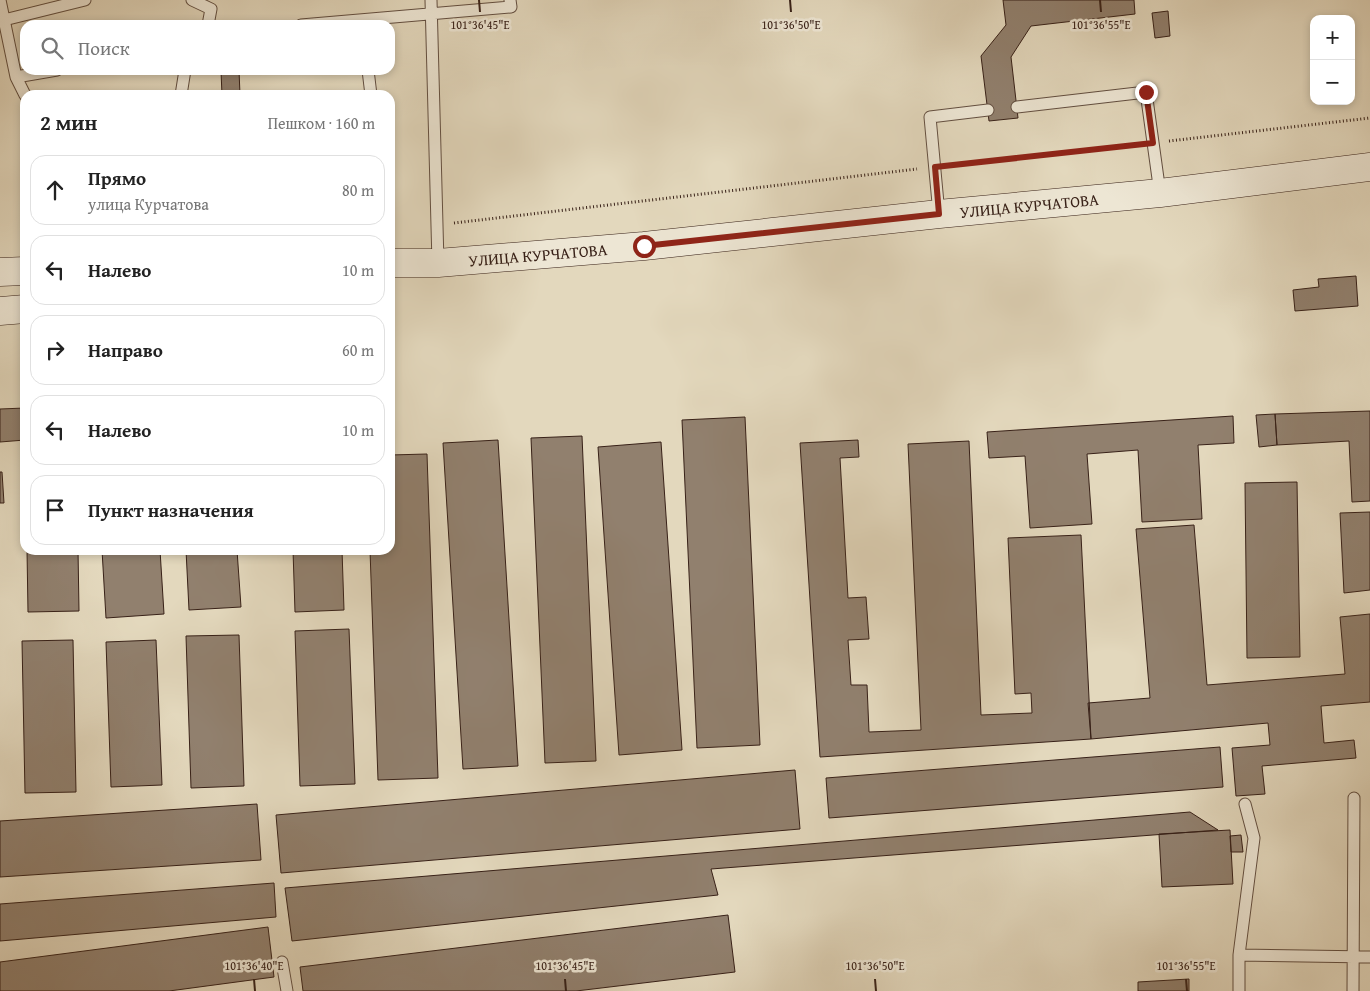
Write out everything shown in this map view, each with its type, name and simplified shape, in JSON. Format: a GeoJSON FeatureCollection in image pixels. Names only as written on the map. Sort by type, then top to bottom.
{"type":"FeatureCollection","features":[{"type":"Feature","properties":{"kind":"main road","name":"УЛИЦА КУРЧАТОВА"},"geometry":{"type":"LineString","coordinates":[[395,264],[438,263],[644,246],[939,214],[1160,193],[1370,167]]}},
{"type":"Feature","properties":{"kind":"main road"},"geometry":{"type":"LineString","coordinates":[[395,267],[438,263]]}},
{"type":"Feature","properties":{"kind":"main road"},"geometry":{"type":"LineString","coordinates":[[0,272],[20,271]]}},
{"type":"Feature","properties":{"kind":"main road"},"geometry":{"type":"LineString","coordinates":[[0,311],[20,309]]}},
{"type":"Feature","properties":{"kind":"lane"},"geometry":{"type":"LineString","coordinates":[[0,0],[16,78],[22,90]]}},
{"type":"Feature","properties":{"kind":"lane"},"geometry":{"type":"LineString","coordinates":[[4,20],[85,0]]}},
{"type":"Feature","properties":{"kind":"lane"},"geometry":{"type":"LineString","coordinates":[[192,0],[211,9],[209,20]]}},
{"type":"Feature","properties":{"kind":"lane"},"geometry":{"type":"LineString","coordinates":[[431,0],[438,263]]}},
{"type":"Feature","properties":{"kind":"lane"},"geometry":{"type":"LineString","coordinates":[[380,20],[511,6],[510,0]]}},
{"type":"Feature","properties":{"kind":"lane"},"geometry":{"type":"LineString","coordinates":[[16,78],[32,75]]}},
{"type":"Feature","properties":{"kind":"lane"},"geometry":{"type":"LineString","coordinates":[[182,90],[185,75]]}},
{"type":"Feature","properties":{"kind":"lane"},"geometry":{"type":"LineString","coordinates":[[369,75],[370,90]]}},
{"type":"Feature","properties":{"kind":"lane"},"geometry":{"type":"LineString","coordinates":[[1017,107],[1146,92],[1160,193]]}},
{"type":"Feature","properties":{"kind":"lane"},"geometry":{"type":"LineString","coordinates":[[939,214],[930,117],[988,110]]}},
{"type":"Feature","properties":{"kind":"lane"},"geometry":{"type":"LineString","coordinates":[[1353,991],[1354,798]]}},
{"type":"Feature","properties":{"kind":"lane"},"geometry":{"type":"LineString","coordinates":[[1239,991],[1239,955],[1254,838],[1245,804]]}},
{"type":"Feature","properties":{"kind":"lane"},"geometry":{"type":"LineString","coordinates":[[1239,955],[1370,957]]}},
{"type":"Feature","properties":{"kind":"lane"},"geometry":{"type":"LineString","coordinates":[[282,962],[287,991]]}},
{"type":"Feature","properties":{"kind":"path"},"geometry":{"type":"LineString","coordinates":[[437,225],[1370,118]]}},
{"type":"Feature","properties":{"kind":"building"},"geometry":{"type":"Polygon","coordinates":[[[1003,0],[1134,0],[1135,14],[1031,26],[1011,57],[1018,118],[989,121],[981,56],[1006,25],[1003,0]]]}},
{"type":"Feature","properties":{"kind":"building"},"geometry":{"type":"Polygon","coordinates":[[[1168,11],[1170,36],[1155,38],[1152,13],[1168,11]]]}},
{"type":"Feature","properties":{"kind":"building"},"geometry":{"type":"Polygon","coordinates":[[[221,75],[239,75],[240,90],[222,90],[221,75]]]}},
{"type":"Feature","properties":{"kind":"building"},"geometry":{"type":"Polygon","coordinates":[[[1356,276],[1358,306],[1295,311],[1293,290],[1319,287],[1318,279],[1356,276]]]}},
{"type":"Feature","properties":{"kind":"building"},"geometry":{"type":"Polygon","coordinates":[[[20,408],[20,440],[0,442],[0,409],[20,408]]]}},
{"type":"Feature","properties":{"kind":"building"},"geometry":{"type":"Polygon","coordinates":[[[1370,411],[1370,501],[1352,502],[1349,441],[1277,445],[1275,414],[1370,411]]]}},
{"type":"Feature","properties":{"kind":"building"},"geometry":{"type":"Polygon","coordinates":[[[1275,414],[1277,445],[1259,447],[1256,415],[1275,414]]]}},
{"type":"Feature","properties":{"kind":"building"},"geometry":{"type":"Polygon","coordinates":[[[1233,416],[1234,443],[1198,445],[1202,519],[1142,522],[1138,450],[1087,454],[1092,524],[1030,528],[1025,456],[989,458],[987,432],[1233,416]]]}},
{"type":"Feature","properties":{"kind":"building"},"geometry":{"type":"Polygon","coordinates":[[[745,417],[760,745],[697,748],[682,420],[745,417]]]}},
{"type":"Feature","properties":{"kind":"building"},"geometry":{"type":"Polygon","coordinates":[[[582,436],[596,761],[545,763],[531,438],[582,436]]]}},
{"type":"Feature","properties":{"kind":"building"},"geometry":{"type":"Polygon","coordinates":[[[498,440],[518,766],[463,769],[443,443],[498,440]]]}},
{"type":"Feature","properties":{"kind":"building"},"geometry":{"type":"Polygon","coordinates":[[[858,440],[859,457],[840,458],[848,598],[866,597],[869,639],[848,640],[851,685],[867,685],[869,732],[921,730],[908,444],[969,441],[981,715],[1032,713],[1031,693],[1015,694],[1008,538],[1081,535],[1091,739],[820,757],[800,443],[858,440]]]}},
{"type":"Feature","properties":{"kind":"building"},"geometry":{"type":"Polygon","coordinates":[[[661,442],[682,750],[619,755],[598,447],[661,442]]]}},
{"type":"Feature","properties":{"kind":"building"},"geometry":{"type":"Polygon","coordinates":[[[427,454],[438,778],[378,780],[370,555],[395,555],[395,455],[427,454]]]}},
{"type":"Feature","properties":{"kind":"building"},"geometry":{"type":"Polygon","coordinates":[[[0,472],[2,472],[4,503],[0,503],[0,472]]]}},
{"type":"Feature","properties":{"kind":"building"},"geometry":{"type":"Polygon","coordinates":[[[1297,482],[1300,657],[1247,658],[1245,483],[1297,482]]]}},
{"type":"Feature","properties":{"kind":"building"},"geometry":{"type":"Polygon","coordinates":[[[1370,512],[1370,590],[1344,593],[1340,513],[1370,512]]]}},
{"type":"Feature","properties":{"kind":"building"},"geometry":{"type":"Polygon","coordinates":[[[1194,525],[1207,685],[1345,674],[1340,617],[1370,614],[1370,702],[1321,706],[1324,743],[1354,740],[1356,758],[1262,766],[1265,794],[1236,796],[1232,748],[1270,745],[1268,723],[1091,739],[1088,703],[1150,698],[1136,529],[1194,525]]]}},
{"type":"Feature","properties":{"kind":"building"},"geometry":{"type":"Polygon","coordinates":[[[27,555],[78,555],[79,611],[28,612],[27,555]]]}},
{"type":"Feature","properties":{"kind":"building"},"geometry":{"type":"Polygon","coordinates":[[[102,555],[160,555],[164,614],[106,618],[102,555]]]}},
{"type":"Feature","properties":{"kind":"building"},"geometry":{"type":"Polygon","coordinates":[[[186,555],[237,555],[241,607],[189,610],[186,555]]]}},
{"type":"Feature","properties":{"kind":"building"},"geometry":{"type":"Polygon","coordinates":[[[293,555],[342,555],[344,610],[295,612],[293,555]]]}},
{"type":"Feature","properties":{"kind":"building"},"geometry":{"type":"Polygon","coordinates":[[[349,629],[355,784],[300,786],[295,631],[349,629]]]}},
{"type":"Feature","properties":{"kind":"building"},"geometry":{"type":"Polygon","coordinates":[[[239,635],[244,786],[191,788],[186,636],[239,635]]]}},
{"type":"Feature","properties":{"kind":"building"},"geometry":{"type":"Polygon","coordinates":[[[73,640],[76,792],[25,793],[22,641],[73,640]]]}},
{"type":"Feature","properties":{"kind":"building"},"geometry":{"type":"Polygon","coordinates":[[[156,640],[162,785],[111,787],[106,642],[156,640]]]}},
{"type":"Feature","properties":{"kind":"building"},"geometry":{"type":"Polygon","coordinates":[[[1220,747],[1223,787],[829,818],[826,778],[1220,747]]]}},
{"type":"Feature","properties":{"kind":"building"},"geometry":{"type":"Polygon","coordinates":[[[795,770],[800,829],[281,873],[276,815],[795,770]]]}},
{"type":"Feature","properties":{"kind":"building"},"geometry":{"type":"Polygon","coordinates":[[[257,804],[261,860],[0,877],[0,821],[257,804]]]}},
{"type":"Feature","properties":{"kind":"building"},"geometry":{"type":"Polygon","coordinates":[[[1190,812],[1218,830],[711,869],[718,895],[292,941],[285,888],[1190,812]]]}},
{"type":"Feature","properties":{"kind":"building"},"geometry":{"type":"Polygon","coordinates":[[[1230,830],[1233,884],[1162,887],[1159,834],[1230,830]]]}},
{"type":"Feature","properties":{"kind":"building"},"geometry":{"type":"Polygon","coordinates":[[[1241,835],[1243,852],[1231,852],[1230,836],[1241,835]]]}},
{"type":"Feature","properties":{"kind":"building"},"geometry":{"type":"Polygon","coordinates":[[[274,883],[276,917],[0,941],[0,904],[274,883]]]}},
{"type":"Feature","properties":{"kind":"building"},"geometry":{"type":"Polygon","coordinates":[[[728,915],[735,972],[576,991],[303,991],[300,967],[728,915]]]}},
{"type":"Feature","properties":{"kind":"building"},"geometry":{"type":"Polygon","coordinates":[[[268,927],[274,977],[169,991],[0,991],[0,962],[268,927]]]}},
{"type":"Feature","properties":{"kind":"building"},"geometry":{"type":"Polygon","coordinates":[[[1189,979],[1189,991],[1138,991],[1138,982],[1189,979]]]}},
{"type":"Feature","properties":{"kind":"route"},"geometry":{"type":"LineString","coordinates":[[644,246],[939,214],[935,167],[1153,143],[1146,92]]}}]}
